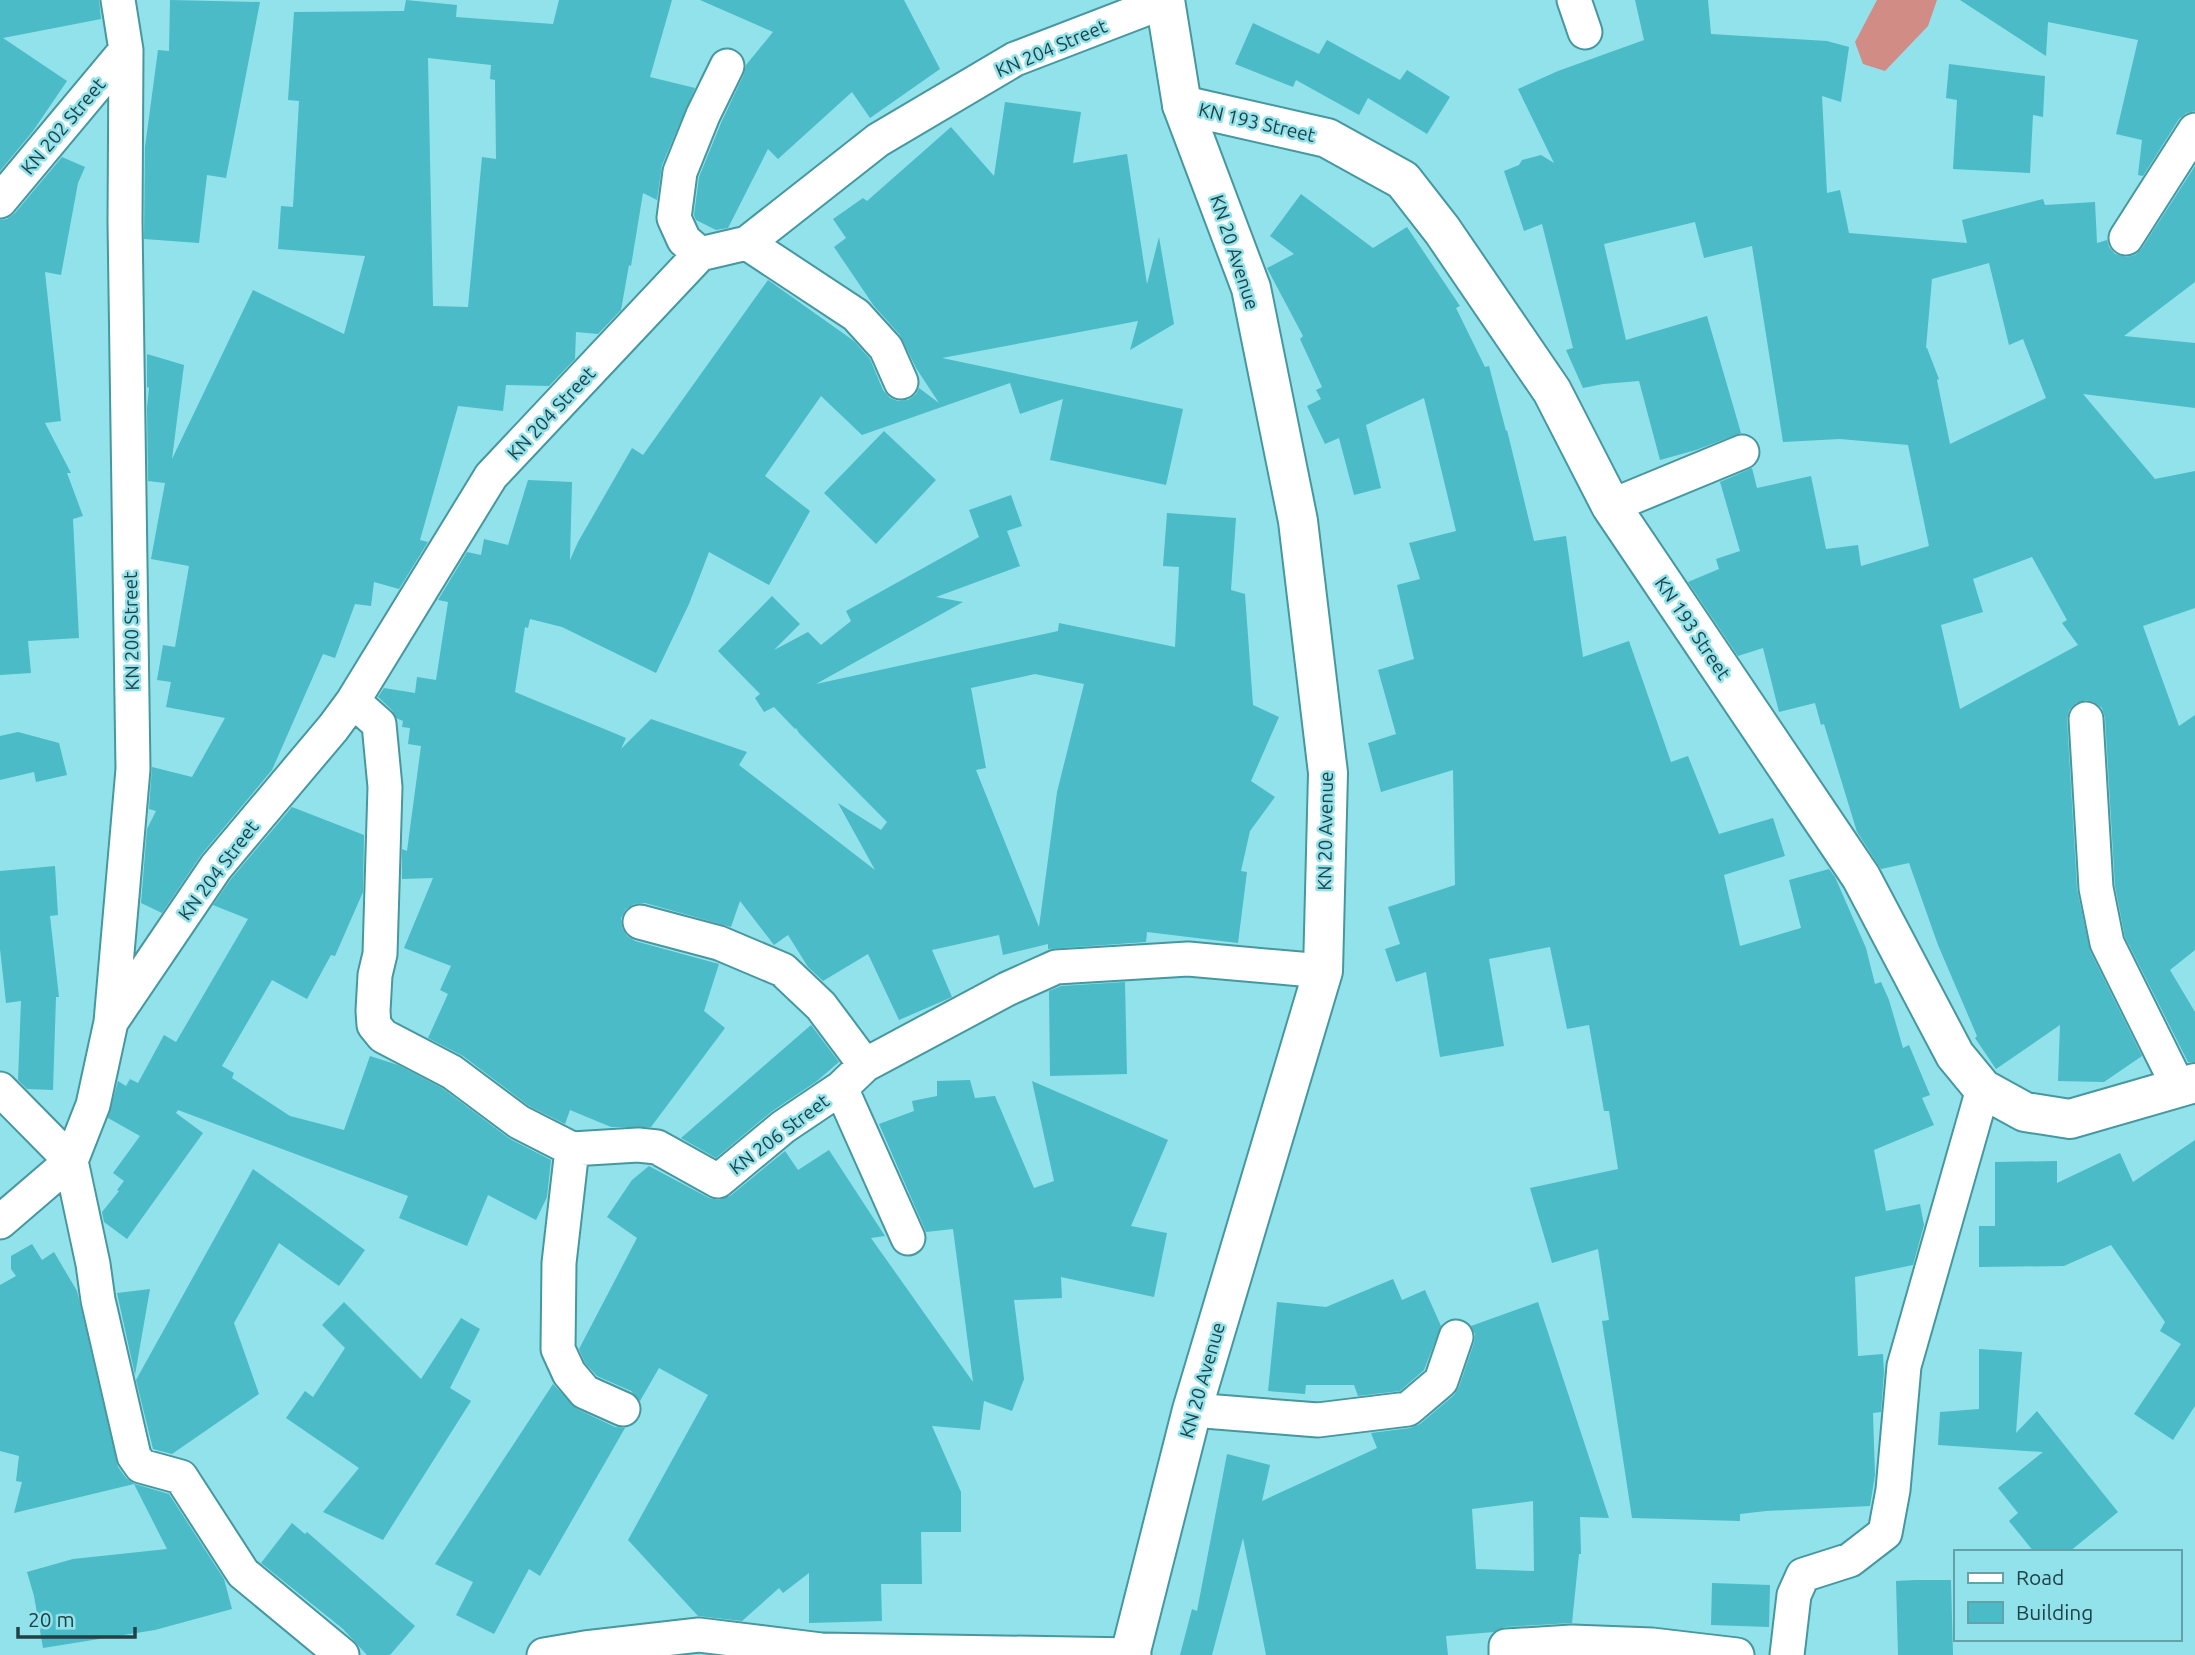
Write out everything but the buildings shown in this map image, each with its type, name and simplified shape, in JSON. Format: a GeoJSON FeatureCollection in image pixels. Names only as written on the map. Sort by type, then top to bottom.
{"type":"FeatureCollection","features":[{"type":"Feature","properties":{"kind":"main road","name":"KN 20 Avenue"},"geometry":{"type":"LineString","coordinates":[[1131,1655],[1192,1410],[1323,971],[1328,773],[1298,521],[1251,288],[1182,105],[1165,1]]}},
{"type":"Feature","properties":{"kind":"main road","name":"KN 193 Street"},"geometry":{"type":"LineString","coordinates":[[1182,105],[1327,138],[1403,180],[1442,230],[1552,391],[1611,506],[1861,877],[1955,1055],[1983,1088],[2025,1112],[2070,1119],[2187,1085]]}},
{"type":"Feature","properties":{"kind":"street","name":"KN 200 Street"},"geometry":{"type":"LineString","coordinates":[[0,1222],[71,1161],[93,1105],[111,1022],[133,769],[125,222],[126,50],[118,0]]}},
{"type":"Feature","properties":{"kind":"street"},"geometry":{"type":"LineString","coordinates":[[1574,0],[1585,32]]}},
{"type":"Feature","properties":{"kind":"street","name":"KN 204 Street"},"geometry":{"type":"LineString","coordinates":[[111,1022],[216,867],[353,701],[491,476],[700,254],[747,243],[878,140],[1015,59],[1165,1]]}},
{"type":"Feature","properties":{"kind":"street","name":"KN 202 Street"},"geometry":{"type":"LineString","coordinates":[[0,201],[126,50]]}},
{"type":"Feature","properties":{"kind":"street"},"geometry":{"type":"LineString","coordinates":[[700,254],[684,240],[674,218],[680,172],[727,66]]}},
{"type":"Feature","properties":{"kind":"street"},"geometry":{"type":"LineString","coordinates":[[2126,238],[2195,130]]}},
{"type":"Feature","properties":{"kind":"street"},"geometry":{"type":"LineString","coordinates":[[747,243],[856,315],[886,348],[901,382]]}},
{"type":"Feature","properties":{"kind":"street"},"geometry":{"type":"LineString","coordinates":[[1611,506],[1742,452]]}},
{"type":"Feature","properties":{"kind":"street"},"geometry":{"type":"LineString","coordinates":[[353,701],[379,724],[385,787],[380,954],[375,975],[374,1025],[383,1036],[452,1072],[519,1122],[572,1149],[559,1263],[558,1349],[569,1373],[585,1392],[623,1409]]}},
{"type":"Feature","properties":{"kind":"street"},"geometry":{"type":"LineString","coordinates":[[2087,719],[2096,888],[2107,943],[2187,1085]]}},
{"type":"Feature","properties":{"kind":"street"},"geometry":{"type":"LineString","coordinates":[[640,922],[719,943],[783,970],[821,1006],[864,1065]]}},
{"type":"Feature","properties":{"kind":"street","name":"KN 206 Street"},"geometry":{"type":"LineString","coordinates":[[572,1149],[638,1145],[657,1147],[718,1181],[783,1127],[841,1088],[864,1065],[1007,989],[1056,967],[1188,960],[1323,971]]}},
{"type":"Feature","properties":{"kind":"street"},"geometry":{"type":"LineString","coordinates":[[841,1088],[908,1238]]}},
{"type":"Feature","properties":{"kind":"street"},"geometry":{"type":"LineString","coordinates":[[1787,1655],[1794,1595],[1803,1575],[1850,1560],[1885,1533],[1893,1490],[1904,1366],[1983,1088]]}},
{"type":"Feature","properties":{"kind":"street"},"geometry":{"type":"LineString","coordinates":[[0,1089],[71,1161],[98,1300],[134,1456],[141,1466],[181,1477],[243,1573],[342,1655]]}},
{"type":"Feature","properties":{"kind":"street"},"geometry":{"type":"LineString","coordinates":[[1192,1410],[1318,1420],[1408,1409],[1441,1381],[1456,1337]]}},
{"type":"Feature","properties":{"kind":"street"},"geometry":{"type":"LineString","coordinates":[[544,1655],[699,1635],[821,1650],[1131,1655]]}},
{"type":"Feature","properties":{"kind":"street"},"geometry":{"type":"LineString","coordinates":[[1506,1655],[1506,1646],[1572,1642],[1652,1645],[1737,1655]]}},
{"type":"Feature","properties":{"kind":"shaded area"},"geometry":{"type":"Polygon","coordinates":[[[1877,0],[1937,0],[1928,26],[1885,71],[1863,64],[1855,42],[1877,0]]]}}]}
